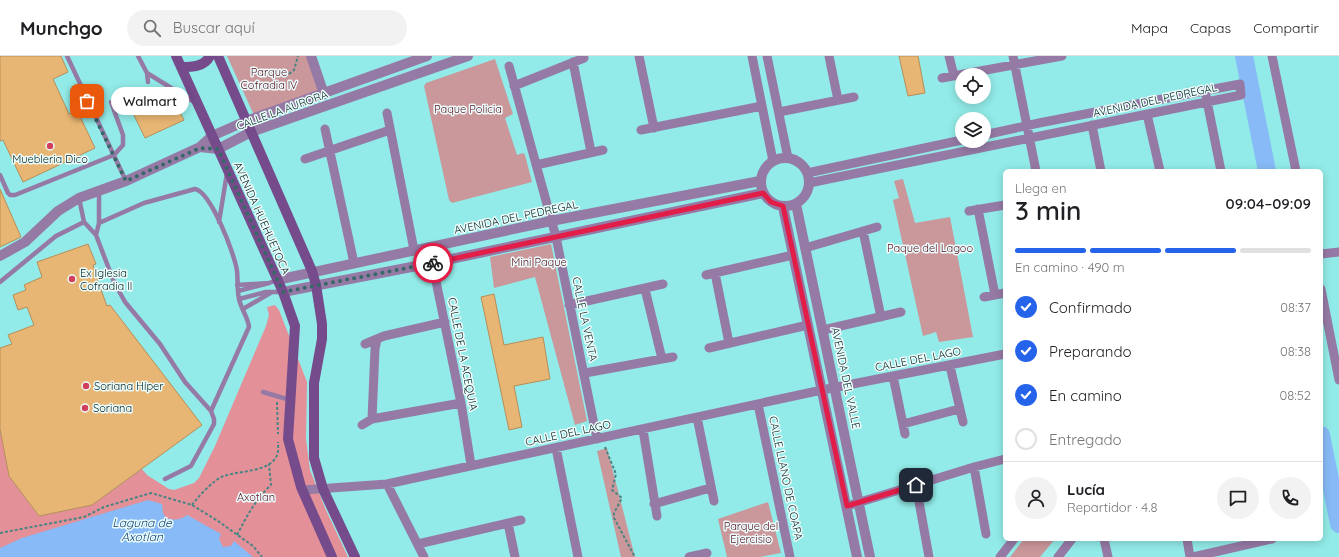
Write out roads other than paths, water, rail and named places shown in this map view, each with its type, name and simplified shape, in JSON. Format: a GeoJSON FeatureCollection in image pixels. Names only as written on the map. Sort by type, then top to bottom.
{"type":"FeatureCollection","features":[{"type":"Feature","properties":{"kind":"main road","name":"AVENIDA HUEHUETOCA"},"geometry":{"type":"LineString","coordinates":[[176,56],[227,169],[273,281],[283,292],[295,326],[288,439],[303,490],[332,557]]}},
{"type":"Feature","properties":{"kind":"main road"},"geometry":{"type":"LineString","coordinates":[[181,68],[202,65],[210,56]]}},
{"type":"Feature","properties":{"kind":"main road"},"geometry":{"type":"LineString","coordinates":[[218,56],[312,271],[316,285],[322,338],[314,383],[314,458],[322,489],[355,557]]}},
{"type":"Feature","properties":{"kind":"street"},"geometry":{"type":"LineString","coordinates":[[311,56],[324,94]]}},
{"type":"Feature","properties":{"kind":"street","name":"CALLE LA AURORA"},"geometry":{"type":"LineString","coordinates":[[200,148],[212,136],[246,121],[297,101],[324,94],[427,56]]}},
{"type":"Feature","properties":{"kind":"street","name":"CALLE LA AURORA"},"geometry":{"type":"LineString","coordinates":[[218,149],[251,132],[468,56]]}},
{"type":"Feature","properties":{"kind":"street"},"geometry":{"type":"LineString","coordinates":[[639,56],[654,128]]}},
{"type":"Feature","properties":{"kind":"street"},"geometry":{"type":"LineString","coordinates":[[752,56],[773,161]]}},
{"type":"Feature","properties":{"kind":"street"},"geometry":{"type":"LineString","coordinates":[[767,56],[788,158]]}},
{"type":"Feature","properties":{"kind":"street"},"geometry":{"type":"LineString","coordinates":[[828,56],[838,100]]}},
{"type":"Feature","properties":{"kind":"street"},"geometry":{"type":"LineString","coordinates":[[949,56],[954,76]]}},
{"type":"Feature","properties":{"kind":"street"},"geometry":{"type":"LineString","coordinates":[[942,78],[1013,61],[1062,56]]}},
{"type":"Feature","properties":{"kind":"street"},"geometry":{"type":"LineString","coordinates":[[1272,56],[1296,169]]}},
{"type":"Feature","properties":{"kind":"street"},"geometry":{"type":"LineString","coordinates":[[514,86],[584,58]]}},
{"type":"Feature","properties":{"kind":"street"},"geometry":{"type":"LineString","coordinates":[[1013,61],[1036,169]]}},
{"type":"Feature","properties":{"kind":"street"},"geometry":{"type":"LineString","coordinates":[[573,62],[591,152]]}},
{"type":"Feature","properties":{"kind":"street","name":"CALLE LA VENTA"},"geometry":{"type":"LineString","coordinates":[[509,66],[556,237],[569,305],[600,438]]}},
{"type":"Feature","properties":{"kind":"street","name":"AVENIDA DEL PEDREGAL"},"geometry":{"type":"LineString","coordinates":[[808,178],[1029,138],[1242,95],[1240,84],[991,134]]}},
{"type":"Feature","properties":{"kind":"street"},"geometry":{"type":"LineString","coordinates":[[1206,91],[1221,169]]}},
{"type":"Feature","properties":{"kind":"street"},"geometry":{"type":"LineString","coordinates":[[779,112],[854,97]]}},
{"type":"Feature","properties":{"kind":"street"},"geometry":{"type":"LineString","coordinates":[[641,130],[762,106]]}},
{"type":"Feature","properties":{"kind":"street"},"geometry":{"type":"LineString","coordinates":[[387,113],[414,250]]}},
{"type":"Feature","properties":{"kind":"street"},"geometry":{"type":"LineString","coordinates":[[1147,114],[1160,169]]}},
{"type":"Feature","properties":{"kind":"street"},"geometry":{"type":"LineString","coordinates":[[1092,125],[1101,169]]}},
{"type":"Feature","properties":{"kind":"street"},"geometry":{"type":"LineString","coordinates":[[325,129],[354,263]]}},
{"type":"Feature","properties":{"kind":"street"},"geometry":{"type":"LineString","coordinates":[[305,159],[390,130]]}},
{"type":"Feature","properties":{"kind":"street"},"geometry":{"type":"LineString","coordinates":[[808,178],[955,142]]}},
{"type":"Feature","properties":{"kind":"street"},"geometry":{"type":"LineString","coordinates":[[0,256],[25,242],[58,211],[79,198],[126,181],[200,148],[218,149]]}},
{"type":"Feature","properties":{"kind":"street"},"geometry":{"type":"LineString","coordinates":[[536,165],[603,150]]}},
{"type":"Feature","properties":{"kind":"street"},"geometry":{"type":"LineString","coordinates":[[788,158],[800,163],[808,178],[805,196],[796,204],[783,206],[771,202],[763,193],[760,181],[766,166],[773,161],[788,158]]}},
{"type":"Feature","properties":{"kind":"street","name":"AVENIDA DEL PEDREGAL"},"geometry":{"type":"LineString","coordinates":[[273,281],[312,271],[429,248],[551,221],[760,181]]}},
{"type":"Feature","properties":{"kind":"street"},"geometry":{"type":"LineString","coordinates":[[283,292],[432,263],[763,193]]}},
{"type":"Feature","properties":{"kind":"street","name":"AVENIDA DEL VALLE"},"geometry":{"type":"LineString","coordinates":[[796,204],[870,557]]}},
{"type":"Feature","properties":{"kind":"street"},"geometry":{"type":"LineString","coordinates":[[995,295],[974,210],[1003,205]]}},
{"type":"Feature","properties":{"kind":"street"},"geometry":{"type":"LineString","coordinates":[[783,206],[857,557]]}},
{"type":"Feature","properties":{"kind":"street"},"geometry":{"type":"LineString","coordinates":[[805,248],[877,227]]}},
{"type":"Feature","properties":{"kind":"street"},"geometry":{"type":"LineString","coordinates":[[863,232],[882,317]]}},
{"type":"Feature","properties":{"kind":"street","name":"CALLE DE LA ACEQUIA"},"geometry":{"type":"LineString","coordinates":[[429,248],[445,322],[471,465]]}},
{"type":"Feature","properties":{"kind":"street"},"geometry":{"type":"LineString","coordinates":[[1323,254],[1339,252]]}},
{"type":"Feature","properties":{"kind":"street"},"geometry":{"type":"LineString","coordinates":[[706,275],[793,255]]}},
{"type":"Feature","properties":{"kind":"street"},"geometry":{"type":"LineString","coordinates":[[715,273],[729,343]]}},
{"type":"Feature","properties":{"kind":"street"},"geometry":{"type":"LineString","coordinates":[[569,305],[663,284]]}},
{"type":"Feature","properties":{"kind":"street"},"geometry":{"type":"LineString","coordinates":[[645,289],[662,359]]}},
{"type":"Feature","properties":{"kind":"street"},"geometry":{"type":"LineString","coordinates":[[984,297],[1003,293]]}},
{"type":"Feature","properties":{"kind":"street"},"geometry":{"type":"LineString","coordinates":[[1323,299],[1339,380]]}},
{"type":"Feature","properties":{"kind":"street"},"geometry":{"type":"LineString","coordinates":[[823,330],[901,312]]}},
{"type":"Feature","properties":{"kind":"street"},"geometry":{"type":"LineString","coordinates":[[365,344],[384,336],[445,322]]}},
{"type":"Feature","properties":{"kind":"street"},"geometry":{"type":"LineString","coordinates":[[709,348],[808,325]]}},
{"type":"Feature","properties":{"kind":"street"},"geometry":{"type":"LineString","coordinates":[[372,419],[375,349],[378,339]]}},
{"type":"Feature","properties":{"kind":"street","name":"CALLE DEL LAGO"},"geometry":{"type":"LineString","coordinates":[[303,490],[387,484],[471,465],[643,430],[822,390],[1003,354]]}},
{"type":"Feature","properties":{"kind":"street"},"geometry":{"type":"LineString","coordinates":[[585,373],[674,357]]}},
{"type":"Feature","properties":{"kind":"street"},"geometry":{"type":"LineString","coordinates":[[950,366],[963,422]]}},
{"type":"Feature","properties":{"kind":"street"},"geometry":{"type":"LineString","coordinates":[[893,376],[905,434]]}},
{"type":"Feature","properties":{"kind":"street"},"geometry":{"type":"LineString","coordinates":[[362,425],[372,419],[460,403]]}},
{"type":"Feature","properties":{"kind":"street","name":"CALLE LLANO DE COAPA"},"geometry":{"type":"LineString","coordinates":[[758,404],[790,557]]}},
{"type":"Feature","properties":{"kind":"street"},"geometry":{"type":"LineString","coordinates":[[903,424],[959,409]]}},
{"type":"Feature","properties":{"kind":"street"},"geometry":{"type":"LineString","coordinates":[[697,417],[710,488],[714,501]]}},
{"type":"Feature","properties":{"kind":"street"},"geometry":{"type":"LineString","coordinates":[[643,430],[657,516]]}},
{"type":"Feature","properties":{"kind":"street"},"geometry":{"type":"LineString","coordinates":[[556,448],[578,557]]}},
{"type":"Feature","properties":{"kind":"street"},"geometry":{"type":"LineString","coordinates":[[847,506],[1003,460]]}},
{"type":"Feature","properties":{"kind":"street"},"geometry":{"type":"LineString","coordinates":[[974,467],[986,534]]}},
{"type":"Feature","properties":{"kind":"street"},"geometry":{"type":"LineString","coordinates":[[387,484],[424,557]]}},
{"type":"Feature","properties":{"kind":"street"},"geometry":{"type":"LineString","coordinates":[[916,485],[929,557]]}},
{"type":"Feature","properties":{"kind":"street"},"geometry":{"type":"LineString","coordinates":[[654,504],[710,488]]}},
{"type":"Feature","properties":{"kind":"street"},"geometry":{"type":"LineString","coordinates":[[418,544],[520,520]]}},
{"type":"Feature","properties":{"kind":"street"},"geometry":{"type":"LineString","coordinates":[[508,523],[516,557]]}},
{"type":"Feature","properties":{"kind":"street"},"geometry":{"type":"LineString","coordinates":[[1000,557],[1012,541]]}},
{"type":"Feature","properties":{"kind":"street"},"geometry":{"type":"LineString","coordinates":[[1058,557],[1070,541]]}},
{"type":"Feature","properties":{"kind":"street"},"geometry":{"type":"LineString","coordinates":[[1104,541],[1108,557]]}},
{"type":"Feature","properties":{"kind":"street"},"geometry":{"type":"LineString","coordinates":[[1188,541],[1192,557],[1246,542]]}},
{"type":"Feature","properties":{"kind":"street"},"geometry":{"type":"LineString","coordinates":[[689,557],[707,553]]}},
{"type":"Feature","properties":{"kind":"lane"},"geometry":{"type":"LineString","coordinates":[[67,56],[126,181]]}},
{"type":"Feature","properties":{"kind":"lane"},"geometry":{"type":"LineString","coordinates":[[138,56],[146,73],[148,82]]}},
{"type":"Feature","properties":{"kind":"lane"},"geometry":{"type":"LineString","coordinates":[[146,73],[198,105]]}},
{"type":"Feature","properties":{"kind":"lane"},"geometry":{"type":"LineString","coordinates":[[0,175],[8,193],[15,195],[114,155],[123,145],[123,135],[111,102]]}},
{"type":"Feature","properties":{"kind":"lane"},"geometry":{"type":"LineString","coordinates":[[220,222],[227,169]]}},
{"type":"Feature","properties":{"kind":"lane"},"geometry":{"type":"LineString","coordinates":[[99,223],[144,203],[194,189],[199,191],[213,208],[234,258],[239,299],[248,319],[249,327],[211,411]]}},
{"type":"Feature","properties":{"kind":"lane"},"geometry":{"type":"LineString","coordinates":[[96,235],[99,223],[99,191]]}},
{"type":"Feature","properties":{"kind":"lane"},"geometry":{"type":"LineString","coordinates":[[79,198],[84,222],[96,235],[114,282],[126,302],[160,344],[185,382],[211,411],[214,419],[214,424],[194,462],[184,470],[165,479]]}},
{"type":"Feature","properties":{"kind":"lane"},"geometry":{"type":"LineString","coordinates":[[0,282],[56,236],[84,222]]}},
{"type":"Feature","properties":{"kind":"lane"},"geometry":{"type":"LineString","coordinates":[[238,284],[273,281]]}},
{"type":"Feature","properties":{"kind":"lane"},"geometry":{"type":"LineString","coordinates":[[238,291],[273,281]]}},
{"type":"Feature","properties":{"kind":"lane"},"geometry":{"type":"LineString","coordinates":[[239,299],[266,292],[283,292]]}},
{"type":"Feature","properties":{"kind":"lane"},"geometry":{"type":"LineString","coordinates":[[243,309],[272,292]]}},
{"type":"Feature","properties":{"kind":"lane"},"geometry":{"type":"LineString","coordinates":[[263,392],[290,400]]}},
{"type":"Feature","properties":{"kind":"water","name":"Laguna de Axotlan"},"geometry":{"type":"Polygon","coordinates":[[[148,500],[162,504],[163,513],[166,518],[176,520],[187,515],[221,534],[219,539],[223,547],[231,546],[234,541],[253,557],[0,557],[0,548],[22,538],[148,500]]]}},
{"type":"Feature","properties":{"kind":"waterway"},"geometry":{"type":"LineString","coordinates":[[1244,56],[1267,169]]}},
{"type":"Feature","properties":{"kind":"waterway"},"geometry":{"type":"LineString","coordinates":[[1323,445],[1339,524]]}},
{"type":"Feature","properties":{"kind":"place","name":"Walmart"},"geometry":{"type":"Point","coordinates":[87,101]}},
{"type":"Feature","properties":{"kind":"place","name":"Muebleria Dico"},"geometry":{"type":"Point","coordinates":[50,146]}},
{"type":"Feature","properties":{"kind":"place","name":"Ex Iglesia Cofradia ll"},"geometry":{"type":"Point","coordinates":[72,279]}},
{"type":"Feature","properties":{"kind":"place","name":"Soriana Híper"},"geometry":{"type":"Point","coordinates":[86,386]}},
{"type":"Feature","properties":{"kind":"place","name":"Soriana"},"geometry":{"type":"Point","coordinates":[85,408]}},
{"type":"Feature","properties":{"kind":"park label","name":"Parque Cofradia lV"},"geometry":{"type":"Point","coordinates":[269,78]}},
{"type":"Feature","properties":{"kind":"park label","name":"Paque Policia"},"geometry":{"type":"Point","coordinates":[468,109]}},
{"type":"Feature","properties":{"kind":"park label","name":"Paque del Lagoo"},"geometry":{"type":"Point","coordinates":[930,248]}},
{"type":"Feature","properties":{"kind":"park label","name":"Mini Paque"},"geometry":{"type":"Point","coordinates":[539,262]}},
{"type":"Feature","properties":{"kind":"park label","name":"Axotlan"},"geometry":{"type":"Point","coordinates":[256,497]}},
{"type":"Feature","properties":{"kind":"park label","name":"Parque del Ejercisio"},"geometry":{"type":"Point","coordinates":[751,532]}}]}
